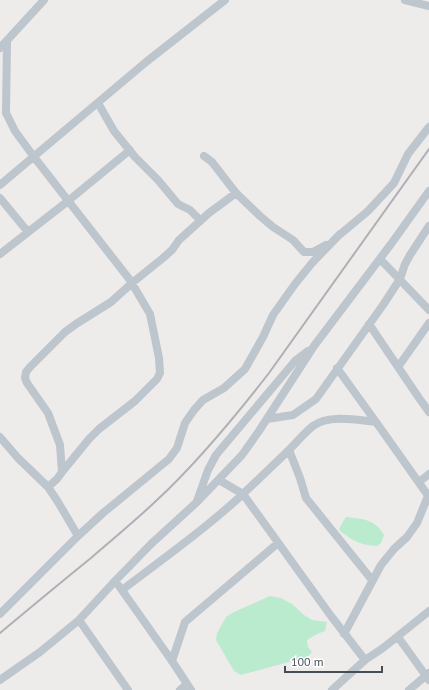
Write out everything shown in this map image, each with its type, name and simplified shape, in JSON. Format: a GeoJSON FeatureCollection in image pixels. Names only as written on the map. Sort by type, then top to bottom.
{"type":"FeatureCollection","features":[{"type":"Feature","properties":{"kind":"street"},"geometry":{"type":"LineString","coordinates":[[0,48],[44,0]]}},
{"type":"Feature","properties":{"kind":"street"},"geometry":{"type":"LineString","coordinates":[[0,185],[146,62],[225,0]]}},
{"type":"Feature","properties":{"kind":"street"},"geometry":{"type":"LineString","coordinates":[[405,0],[429,6]]}},
{"type":"Feature","properties":{"kind":"street"},"geometry":{"type":"LineString","coordinates":[[7,41],[6,113],[15,131],[34,157],[132,283],[150,314],[159,358],[160,373],[157,379],[135,401],[99,429],[89,439],[57,479],[48,487]]}},
{"type":"Feature","properties":{"kind":"street"},"geometry":{"type":"LineString","coordinates":[[98,103],[114,131],[135,157],[158,180],[178,204],[190,210],[200,220]]}},
{"type":"Feature","properties":{"kind":"street"},"geometry":{"type":"LineString","coordinates":[[204,156],[212,162],[236,193],[260,216],[273,227],[293,240],[304,252],[309,253],[315,252],[325,245],[368,211],[394,183],[408,154],[429,127]]}},
{"type":"Feature","properties":{"kind":"street"},"geometry":{"type":"LineString","coordinates":[[0,254],[130,150]]}},
{"type":"Feature","properties":{"kind":"street"},"geometry":{"type":"LineString","coordinates":[[0,680],[40,652],[79,620],[115,580],[197,502],[242,455],[314,346],[429,191]]}},
{"type":"Feature","properties":{"kind":"street"},"geometry":{"type":"LineString","coordinates":[[62,472],[60,445],[48,413],[27,383],[25,378],[26,372],[36,360],[68,329],[111,302],[172,250],[179,240],[200,220],[236,193]]}},
{"type":"Feature","properties":{"kind":"street"},"geometry":{"type":"LineString","coordinates":[[0,198],[28,232]]}},
{"type":"Feature","properties":{"kind":"street"},"geometry":{"type":"LineString","coordinates":[[267,419],[293,415],[316,398],[400,279],[405,264],[429,226]]}},
{"type":"Feature","properties":{"kind":"street"},"geometry":{"type":"LineString","coordinates":[[2,610],[78,536],[169,459],[177,448],[185,423],[194,410],[203,400],[224,388],[245,369],[264,338],[273,315],[312,263],[340,234]]}},
{"type":"Feature","properties":{"kind":"street"},"geometry":{"type":"LineString","coordinates":[[380,258],[429,310]]}},
{"type":"Feature","properties":{"kind":"street"},"geometry":{"type":"LineString","coordinates":[[398,367],[429,323]]}},
{"type":"Feature","properties":{"kind":"street"},"geometry":{"type":"LineString","coordinates":[[369,324],[418,398],[429,411]]}},
{"type":"Feature","properties":{"kind":"street"},"geometry":{"type":"LineString","coordinates":[[197,502],[208,470],[216,455],[295,361],[314,346]]}},
{"type":"Feature","properties":{"kind":"street"},"geometry":{"type":"LineString","coordinates":[[337,368],[428,496],[417,523],[407,537],[394,549],[372,580],[344,634]]}},
{"type":"Feature","properties":{"kind":"street"},"geometry":{"type":"LineString","coordinates":[[122,590],[222,514],[314,425],[328,419],[376,422]]}},
{"type":"Feature","properties":{"kind":"street"},"geometry":{"type":"LineString","coordinates":[[0,437],[18,458],[48,487],[78,536]]}},
{"type":"Feature","properties":{"kind":"street"},"geometry":{"type":"LineString","coordinates":[[289,450],[306,498],[372,580]]}},
{"type":"Feature","properties":{"kind":"street"},"geometry":{"type":"LineString","coordinates":[[419,482],[429,474]]}},
{"type":"Feature","properties":{"kind":"street"},"geometry":{"type":"LineString","coordinates":[[219,480],[243,494],[344,634],[365,660]]}},
{"type":"Feature","properties":{"kind":"street"},"geometry":{"type":"LineString","coordinates":[[172,661],[185,622],[278,543]]}},
{"type":"Feature","properties":{"kind":"street"},"geometry":{"type":"LineString","coordinates":[[115,580],[189,687],[180,690]]}},
{"type":"Feature","properties":{"kind":"street"},"geometry":{"type":"LineString","coordinates":[[332,690],[365,660],[398,637],[429,612]]}},
{"type":"Feature","properties":{"kind":"street"},"geometry":{"type":"LineString","coordinates":[[79,620],[128,690]]}},
{"type":"Feature","properties":{"kind":"street"},"geometry":{"type":"LineString","coordinates":[[398,637],[428,676],[409,690]]}},
{"type":"Feature","properties":{"kind":"green space"},"geometry":{"type":"Polygon","coordinates":[[[346,517],[363,519],[373,523],[384,535],[381,543],[377,546],[366,545],[353,540],[344,534],[339,530],[346,517]]]}},
{"type":"Feature","properties":{"kind":"green space"},"geometry":{"type":"Polygon","coordinates":[[[270,596],[281,598],[292,604],[312,620],[327,622],[325,631],[307,640],[308,647],[312,652],[307,657],[241,675],[234,671],[216,640],[217,633],[226,617],[270,596]]]}},
{"type":"Feature","properties":{"kind":"railway"},"geometry":{"type":"LineString","coordinates":[[0,633],[133,522],[201,455],[269,373],[429,149]]}}]}
